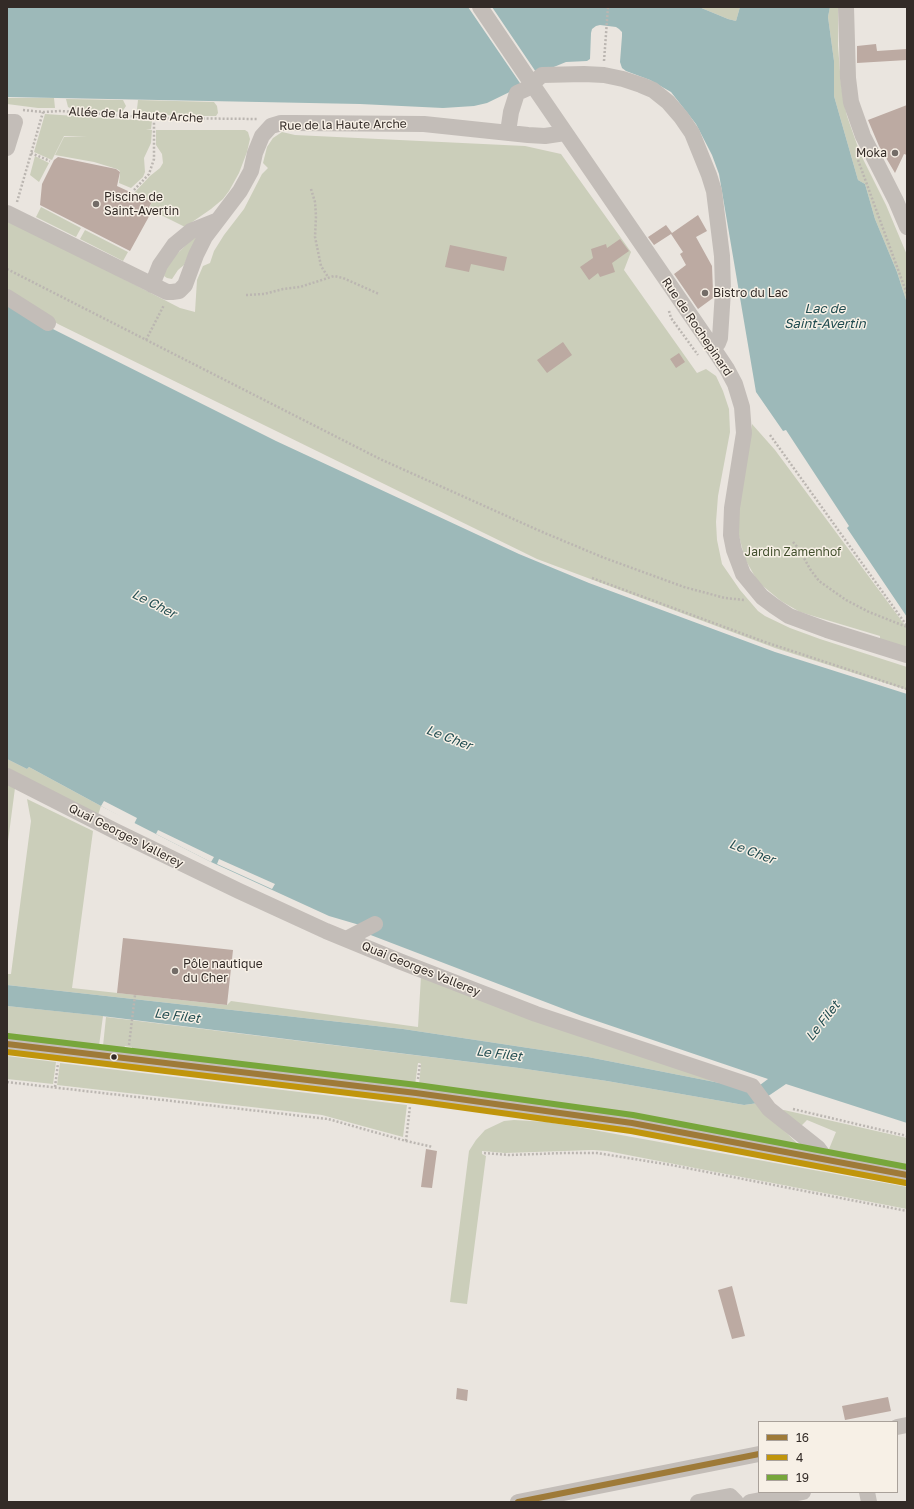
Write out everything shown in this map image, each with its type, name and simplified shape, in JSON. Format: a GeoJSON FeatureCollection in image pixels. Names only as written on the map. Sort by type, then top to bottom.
{"type":"FeatureCollection","features":[{"type":"Feature","properties":{"kind":"street","name":"Rue de Rochepinard"},"geometry":{"type":"LineString","coordinates":[[480,7],[713,348],[735,384],[742,407],[744,432],[730,521],[734,550],[743,574],[762,597],[789,616],[827,630],[907,655]]}},
{"type":"Feature","properties":{"kind":"street"},"geometry":{"type":"LineString","coordinates":[[846,7],[850,92],[856,117],[863,136],[896,201],[907,227]]}},
{"type":"Feature","properties":{"kind":"street"},"geometry":{"type":"LineString","coordinates":[[565,133],[545,136],[508,132],[511,112],[518,93],[526,89],[542,76],[584,74],[604,75],[623,79],[652,90],[668,102],[681,117],[692,133],[714,191],[722,256],[723,291],[720,338],[718,343],[713,348]]}},
{"type":"Feature","properties":{"kind":"street"},"geometry":{"type":"LineString","coordinates":[[7,122],[14,122],[7,148]]}},
{"type":"Feature","properties":{"kind":"street","name":"Rue de la Haute Arche"},"geometry":{"type":"LineString","coordinates":[[10,214],[167,292],[179,291],[185,285],[196,255],[205,237],[240,191],[251,171],[255,152],[262,136],[271,126],[281,123],[424,124],[508,132]]}},
{"type":"Feature","properties":{"kind":"street"},"geometry":{"type":"LineString","coordinates":[[152,285],[160,265],[174,245],[191,231],[216,221]]}},
{"type":"Feature","properties":{"kind":"street"},"geometry":{"type":"LineString","coordinates":[[7,297],[48,324]]}},
{"type":"Feature","properties":{"kind":"street","name":"Quai Georges Vallerey"},"geometry":{"type":"LineString","coordinates":[[7,776],[184,865],[346,939],[536,1014],[752,1086],[769,1109],[818,1148],[827,1160]]}},
{"type":"Feature","properties":{"kind":"street"},"geometry":{"type":"LineString","coordinates":[[346,939],[375,924]]}},
{"type":"Feature","properties":{"kind":"street"},"geometry":{"type":"LineString","coordinates":[[7,1044],[416,1094],[632,1123],[907,1175]]}},
{"type":"Feature","properties":{"kind":"street"},"geometry":{"type":"LineString","coordinates":[[518,1502],[561,1498],[758,1454]]}},
{"type":"Feature","properties":{"kind":"street"},"geometry":{"type":"LineString","coordinates":[[750,1502],[797,1493]]}},
{"type":"Feature","properties":{"kind":"street"},"geometry":{"type":"LineString","coordinates":[[698,1502],[730,1496],[736,1502]]}},
{"type":"Feature","properties":{"kind":"path"},"geometry":{"type":"LineString","coordinates":[[604,66],[608,7]]}},
{"type":"Feature","properties":{"kind":"path","name":"Allée de la Haute Arche"},"geometry":{"type":"LineString","coordinates":[[22,109],[43,112],[154,118],[259,119],[264,122]]}},
{"type":"Feature","properties":{"kind":"path"},"geometry":{"type":"LineString","coordinates":[[10,214],[31,153],[43,112]]}},
{"type":"Feature","properties":{"kind":"path"},"geometry":{"type":"LineString","coordinates":[[134,190],[149,174],[154,159],[154,118]]}},
{"type":"Feature","properties":{"kind":"path"},"geometry":{"type":"LineString","coordinates":[[863,136],[858,145],[856,156],[907,294]]}},
{"type":"Feature","properties":{"kind":"path"},"geometry":{"type":"LineString","coordinates":[[31,153],[50,161]]}},
{"type":"Feature","properties":{"kind":"path"},"geometry":{"type":"LineString","coordinates":[[311,189],[315,202],[315,237],[321,266],[328,277]]}},
{"type":"Feature","properties":{"kind":"path"},"geometry":{"type":"LineString","coordinates":[[7,270],[380,459],[540,531],[602,557],[684,587],[725,598],[747,600],[742,594]]}},
{"type":"Feature","properties":{"kind":"path"},"geometry":{"type":"LineString","coordinates":[[246,295],[264,294],[283,289],[300,287],[334,276],[343,278],[379,294]]}},
{"type":"Feature","properties":{"kind":"path","name":"Rue de Rochepinard"},"geometry":{"type":"LineString","coordinates":[[667,306],[671,318],[702,360]]}},
{"type":"Feature","properties":{"kind":"path"},"geometry":{"type":"LineString","coordinates":[[146,340],[161,311]]}},
{"type":"Feature","properties":{"kind":"path"},"geometry":{"type":"LineString","coordinates":[[770,435],[907,627]]}},
{"type":"Feature","properties":{"kind":"path"},"geometry":{"type":"LineString","coordinates":[[793,542],[819,581],[846,600],[869,612],[907,627]]}},
{"type":"Feature","properties":{"kind":"path"},"geometry":{"type":"LineString","coordinates":[[592,578],[765,642],[907,689]]}},
{"type":"Feature","properties":{"kind":"path"},"geometry":{"type":"LineString","coordinates":[[129,1047],[135,995]]}},
{"type":"Feature","properties":{"kind":"path"},"geometry":{"type":"LineString","coordinates":[[55,1087],[60,1051]]}},
{"type":"Feature","properties":{"kind":"path"},"geometry":{"type":"LineString","coordinates":[[7,1082],[328,1119],[433,1147]]}},
{"type":"Feature","properties":{"kind":"path"},"geometry":{"type":"LineString","coordinates":[[406,1141],[410,1107],[416,1094]]}},
{"type":"Feature","properties":{"kind":"path"},"geometry":{"type":"LineString","coordinates":[[769,1109],[782,1106],[907,1136]]}},
{"type":"Feature","properties":{"kind":"path"},"geometry":{"type":"LineString","coordinates":[[484,1153],[508,1155],[597,1153],[671,1165],[907,1211]]}},
{"type":"Feature","properties":{"kind":"green space"},"geometry":{"type":"Polygon","coordinates":[[[699,7],[740,7],[736,21],[699,7]]]}},
{"type":"Feature","properties":{"kind":"green space"},"geometry":{"type":"Polygon","coordinates":[[[830,7],[838,7],[838,46],[841,84],[847,116],[860,153],[886,205],[907,255],[907,303],[897,272],[875,219],[865,184],[858,180],[834,96],[834,61],[828,17],[830,7]]]}},
{"type":"Feature","properties":{"kind":"green space"},"geometry":{"type":"Polygon","coordinates":[[[7,98],[54,98],[55,108],[38,108],[7,104],[7,98]]]}},
{"type":"Feature","properties":{"kind":"green space"},"geometry":{"type":"Polygon","coordinates":[[[66,99],[123,100],[126,106],[122,112],[72,109],[68,107],[66,99]]]}},
{"type":"Feature","properties":{"kind":"green space"},"geometry":{"type":"Polygon","coordinates":[[[138,100],[214,102],[217,106],[218,113],[216,116],[145,114],[139,112],[137,109],[138,100]]]}},
{"type":"Feature","properties":{"kind":"green space"},"geometry":{"type":"Polygon","coordinates":[[[45,114],[152,121],[151,129],[146,129],[152,130],[151,143],[144,158],[145,172],[143,177],[131,188],[119,183],[120,171],[117,169],[94,162],[55,155],[64,137],[87,137],[64,136],[52,160],[34,152],[45,114]]]}},
{"type":"Feature","properties":{"kind":"green space"},"geometry":{"type":"Polygon","coordinates":[[[156,130],[245,130],[248,132],[250,139],[247,152],[239,173],[229,191],[223,199],[211,209],[185,227],[149,209],[152,202],[134,193],[160,168],[163,163],[162,154],[156,145],[156,130]]]}},
{"type":"Feature","properties":{"kind":"green space"},"geometry":{"type":"Polygon","coordinates":[[[282,132],[295,135],[525,146],[561,154],[631,252],[624,270],[697,373],[706,369],[716,376],[723,391],[729,409],[730,432],[718,496],[716,522],[717,540],[722,564],[740,590],[758,611],[765,616],[790,628],[820,639],[907,667],[907,690],[775,648],[537,559],[58,324],[7,292],[7,219],[180,308],[195,312],[197,280],[203,266],[210,263],[214,251],[224,235],[244,209],[262,174],[268,168],[263,163],[267,147],[273,138],[282,132]]]}},
{"type":"Feature","properties":{"kind":"green space"},"geometry":{"type":"Polygon","coordinates":[[[35,156],[49,163],[39,182],[30,175],[35,156]]]}},
{"type":"Feature","properties":{"kind":"green space"},"geometry":{"type":"Polygon","coordinates":[[[41,207],[81,228],[76,237],[36,217],[41,207]]]}},
{"type":"Feature","properties":{"kind":"green space"},"geometry":{"type":"Polygon","coordinates":[[[85,230],[128,252],[123,261],[80,239],[85,230]]]}},
{"type":"Feature","properties":{"kind":"green space"},"geometry":{"type":"Polygon","coordinates":[[[199,233],[184,265],[178,270],[172,279],[164,276],[167,263],[199,233]]]}},
{"type":"Feature","properties":{"kind":"green space","name":"Jardin Zamenhof"},"geometry":{"type":"Polygon","coordinates":[[[752,424],[775,450],[907,628],[907,648],[880,639],[880,636],[800,612],[781,601],[758,582],[745,559],[737,522],[752,424]]]}},
{"type":"Feature","properties":{"kind":"green space"},"geometry":{"type":"Polygon","coordinates":[[[7,759],[27,769],[29,767],[101,806],[98,815],[7,769],[7,759]]]}},
{"type":"Feature","properties":{"kind":"green space"},"geometry":{"type":"Polygon","coordinates":[[[7,784],[15,788],[7,849],[7,784]]]}},
{"type":"Feature","properties":{"kind":"green space"},"geometry":{"type":"Polygon","coordinates":[[[27,799],[93,831],[72,988],[227,1005],[231,1001],[418,1027],[421,976],[740,1087],[588,1057],[403,1029],[7,985],[7,974],[11,974],[31,821],[27,799]]]}},
{"type":"Feature","properties":{"kind":"green space"},"geometry":{"type":"Polygon","coordinates":[[[7,1006],[103,1016],[99,1046],[7,1036],[7,1006]]]}},
{"type":"Feature","properties":{"kind":"green space"},"geometry":{"type":"Polygon","coordinates":[[[106,1017],[519,1068],[607,1081],[744,1105],[758,1103],[800,1146],[623,1113],[419,1085],[420,1063],[418,1063],[415,1085],[132,1050],[132,1047],[125,1046],[124,1048],[103,1046],[106,1017]]]}},
{"type":"Feature","properties":{"kind":"green space"},"geometry":{"type":"Polygon","coordinates":[[[7,1056],[56,1062],[53,1084],[7,1079],[7,1056]]]}},
{"type":"Feature","properties":{"kind":"green space"},"geometry":{"type":"Polygon","coordinates":[[[60,1063],[407,1105],[403,1137],[322,1115],[57,1085],[60,1063]]]}},
{"type":"Feature","properties":{"kind":"green space"},"geometry":{"type":"Polygon","coordinates":[[[784,1110],[907,1138],[907,1166],[849,1154],[835,1153],[829,1149],[836,1132],[807,1120],[801,1126],[779,1111],[784,1110]]]}},
{"type":"Feature","properties":{"kind":"green space"},"geometry":{"type":"Polygon","coordinates":[[[514,1120],[547,1122],[577,1127],[907,1187],[907,1209],[607,1151],[593,1150],[505,1153],[482,1151],[482,1154],[486,1156],[467,1304],[450,1302],[469,1151],[485,1130],[504,1121],[514,1120]]]}},
{"type":"Feature","properties":{"kind":"water","name":"Lac de Saint-Avertin"},"geometry":{"type":"Polygon","coordinates":[[[7,7],[699,7],[736,21],[740,7],[830,7],[828,17],[834,61],[834,96],[858,180],[865,184],[875,219],[897,272],[907,303],[907,617],[847,528],[849,526],[786,430],[783,431],[756,392],[719,174],[712,155],[696,124],[671,92],[650,80],[622,68],[620,62],[622,32],[619,29],[616,27],[596,26],[592,29],[590,59],[587,61],[566,62],[544,71],[522,86],[487,103],[474,106],[443,108],[360,104],[7,97],[7,7]]]}},
{"type":"Feature","properties":{"kind":"water"},"geometry":{"type":"Polygon","coordinates":[[[7,306],[276,441],[519,554],[589,583],[775,652],[907,694],[907,1123],[786,1084],[758,1103],[744,1105],[607,1081],[519,1068],[102,1016],[7,1006],[7,985],[403,1029],[588,1057],[740,1087],[760,1085],[768,1079],[582,1016],[368,934],[363,926],[329,916],[211,862],[101,806],[29,767],[27,769],[7,759],[7,306]]]}},
{"type":"Feature","properties":{"kind":"pier"},"geometry":{"type":"Polygon","coordinates":[[[468,7],[492,7],[538,75],[522,86],[468,7]]]}},
{"type":"Feature","properties":{"kind":"pier"},"geometry":{"type":"Polygon","coordinates":[[[104,801],[137,818],[134,824],[101,806],[104,801]]]}},
{"type":"Feature","properties":{"kind":"pier"},"geometry":{"type":"Polygon","coordinates":[[[158,830],[214,857],[211,862],[156,834],[158,830]]]}},
{"type":"Feature","properties":{"kind":"pier"},"geometry":{"type":"Polygon","coordinates":[[[219,859],[275,884],[272,889],[217,864],[219,859]]]}},
{"type":"Feature","properties":{"kind":"building"},"geometry":{"type":"Polygon","coordinates":[[[876,44],[877,51],[907,49],[907,60],[857,63],[857,46],[876,44]]]}},
{"type":"Feature","properties":{"kind":"building"},"geometry":{"type":"Polygon","coordinates":[[[907,105],[907,155],[904,154],[895,173],[879,146],[868,120],[907,105]]]}},
{"type":"Feature","properties":{"kind":"building","name":"Piscine de Saint-Avertin"},"geometry":{"type":"Polygon","coordinates":[[[58,157],[116,169],[120,172],[117,186],[152,202],[148,209],[152,211],[130,251],[40,205],[42,184],[54,160],[58,157]]]}},
{"type":"Feature","properties":{"kind":"building"},"geometry":{"type":"Polygon","coordinates":[[[698,215],[707,231],[696,237],[712,266],[713,298],[698,309],[674,274],[686,265],[680,254],[683,252],[671,234],[654,245],[648,237],[666,225],[672,233],[698,215]]]}},
{"type":"Feature","properties":{"kind":"building"},"geometry":{"type":"Polygon","coordinates":[[[620,239],[629,251],[612,263],[615,272],[600,277],[598,273],[589,280],[580,267],[593,258],[591,249],[606,244],[607,248],[620,239]]]}},
{"type":"Feature","properties":{"kind":"building"},"geometry":{"type":"Polygon","coordinates":[[[450,245],[507,257],[504,271],[471,264],[469,272],[445,267],[450,245]]]}},
{"type":"Feature","properties":{"kind":"building"},"geometry":{"type":"Polygon","coordinates":[[[563,342],[572,355],[547,373],[537,360],[563,342]]]}},
{"type":"Feature","properties":{"kind":"building"},"geometry":{"type":"Polygon","coordinates":[[[679,353],[685,362],[676,368],[670,359],[679,353]]]}},
{"type":"Feature","properties":{"kind":"building","name":"Pôle nautique du Cher"},"geometry":{"type":"Polygon","coordinates":[[[123,938],[233,950],[227,1005],[117,993],[123,938]]]}},
{"type":"Feature","properties":{"kind":"building"},"geometry":{"type":"Polygon","coordinates":[[[426,1149],[437,1151],[432,1188],[421,1187],[426,1149]]]}},
{"type":"Feature","properties":{"kind":"building"},"geometry":{"type":"Polygon","coordinates":[[[732,1286],[745,1336],[732,1339],[718,1290],[732,1286]]]}},
{"type":"Feature","properties":{"kind":"building"},"geometry":{"type":"Polygon","coordinates":[[[457,1388],[468,1390],[467,1401],[456,1399],[457,1388]]]}},
{"type":"Feature","properties":{"kind":"building"},"geometry":{"type":"Polygon","coordinates":[[[888,1397],[891,1411],[845,1420],[842,1406],[888,1397]]]}},
{"type":"Feature","properties":{"kind":"transit line","name":"19"},"geometry":{"type":"LineString","coordinates":[[8,1036],[417,1085],[633,1115],[907,1167]]}},
{"type":"Feature","properties":{"kind":"transit line","name":"16"},"geometry":{"type":"LineString","coordinates":[[7,1044],[416,1093],[632,1123],[907,1175]]}},
{"type":"Feature","properties":{"kind":"transit line","name":"4"},"geometry":{"type":"LineString","coordinates":[[7,1052],[415,1101],[631,1131],[906,1183]]}},
{"type":"Feature","properties":{"kind":"transit line","name":"16"},"geometry":{"type":"LineString","coordinates":[[518,1502],[758,1454]]}},
{"type":"Feature","properties":{"kind":"place","name":"Moka"},"geometry":{"type":"Point","coordinates":[895,153]}},
{"type":"Feature","properties":{"kind":"place","name":"Piscine de Saint-Avertin"},"geometry":{"type":"Point","coordinates":[96,204]}},
{"type":"Feature","properties":{"kind":"place","name":"Bistro du Lac"},"geometry":{"type":"Point","coordinates":[705,293]}},
{"type":"Feature","properties":{"kind":"place","name":"Pôle nautique du Cher"},"geometry":{"type":"Point","coordinates":[175,971]}},
{"type":"Feature","properties":{"kind":"water label","name":"Le Cher"},"geometry":{"type":"Point","coordinates":[154,604]}},
{"type":"Feature","properties":{"kind":"water label","name":"Le Cher"},"geometry":{"type":"Point","coordinates":[449,738]}},
{"type":"Feature","properties":{"kind":"water label","name":"Le Cher"},"geometry":{"type":"Point","coordinates":[752,852]}},
{"type":"Feature","properties":{"kind":"water label","name":"Le Filet"},"geometry":{"type":"Point","coordinates":[177,1016]}},
{"type":"Feature","properties":{"kind":"water label","name":"Le Filet"},"geometry":{"type":"Point","coordinates":[823,1021]}},
{"type":"Feature","properties":{"kind":"water label","name":"Le Filet"},"geometry":{"type":"Point","coordinates":[499,1054]}}]}
